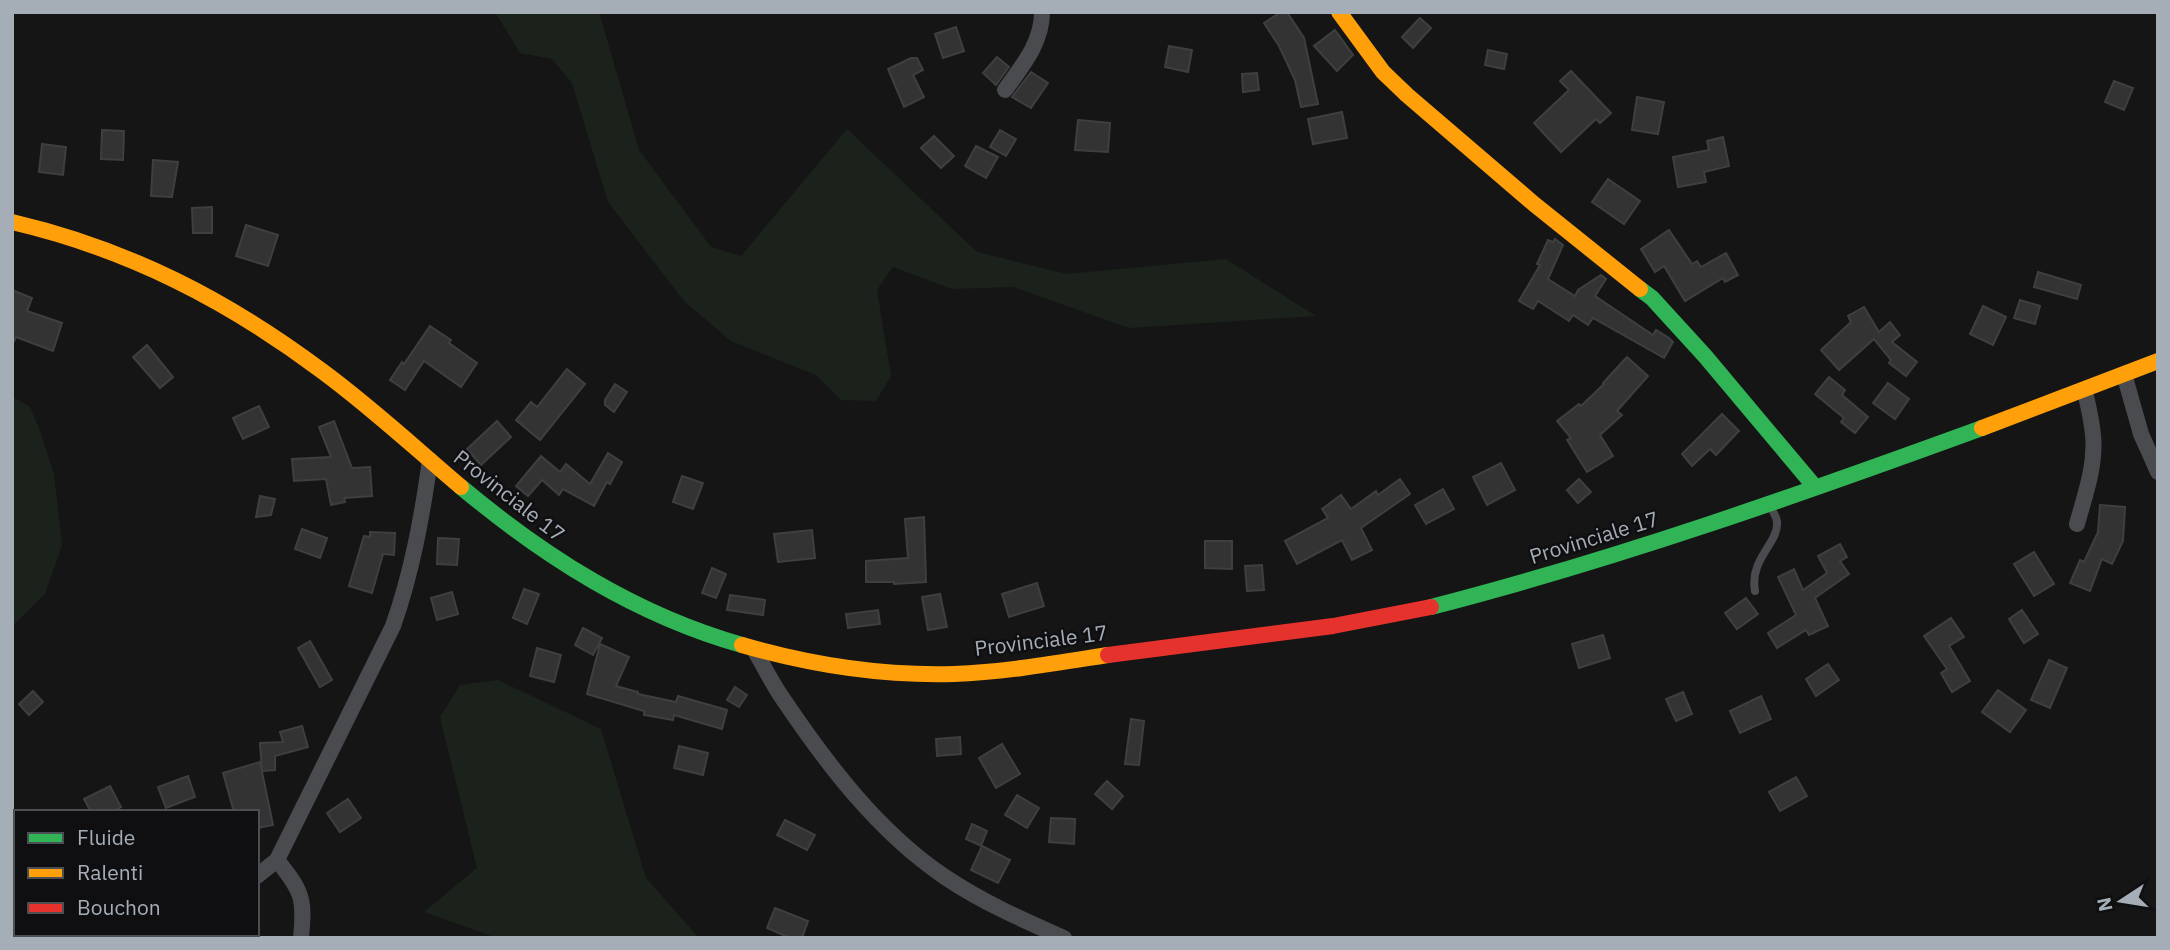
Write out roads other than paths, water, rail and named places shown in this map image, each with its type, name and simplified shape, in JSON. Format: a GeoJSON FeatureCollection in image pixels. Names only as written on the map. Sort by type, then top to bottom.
{"type":"FeatureCollection","features":[{"type":"Feature","properties":{"kind":"main road"},"geometry":{"type":"LineString","coordinates":[[1339,12],[1383,72],[1407,95],[1534,204],[1651,298],[1705,356],[1815,487]]}},
{"type":"Feature","properties":{"kind":"main road","name":"Provinciale 17"},"geometry":{"type":"LineString","coordinates":[[12,222],[100,246],[218,302],[295,351],[347,390],[471,498],[516,533],[563,565],[616,595],[652,612],[754,649],[853,670],[926,675],[1045,665],[1130,650],[1305,630],[1380,618],[1453,601],[1605,558],[1769,503],[2085,391],[2158,361]]}},
{"type":"Feature","properties":{"kind":"street"},"geometry":{"type":"LineString","coordinates":[[1005,90],[1031,52],[1042,29],[1042,12]]}},
{"type":"Feature","properties":{"kind":"street"},"geometry":{"type":"LineString","coordinates":[[2124,374],[2141,434],[2158,472]]}},
{"type":"Feature","properties":{"kind":"street"},"geometry":{"type":"LineString","coordinates":[[2077,524],[2093,453],[2093,436],[2085,391]]}},
{"type":"Feature","properties":{"kind":"street"},"geometry":{"type":"LineString","coordinates":[[259,874],[278,860],[393,626],[404,594],[419,531],[430,460]]}},
{"type":"Feature","properties":{"kind":"street"},"geometry":{"type":"LineString","coordinates":[[754,649],[779,693],[810,737],[874,817],[915,854],[961,887],[1010,914],[1064,938]]}},
{"type":"Feature","properties":{"kind":"street"},"geometry":{"type":"LineString","coordinates":[[278,860],[298,886],[302,904],[301,938]]}},
{"type":"Feature","properties":{"kind":"lane"},"geometry":{"type":"LineString","coordinates":[[1755,591],[1752,577],[1777,522],[1769,503]]}}]}
